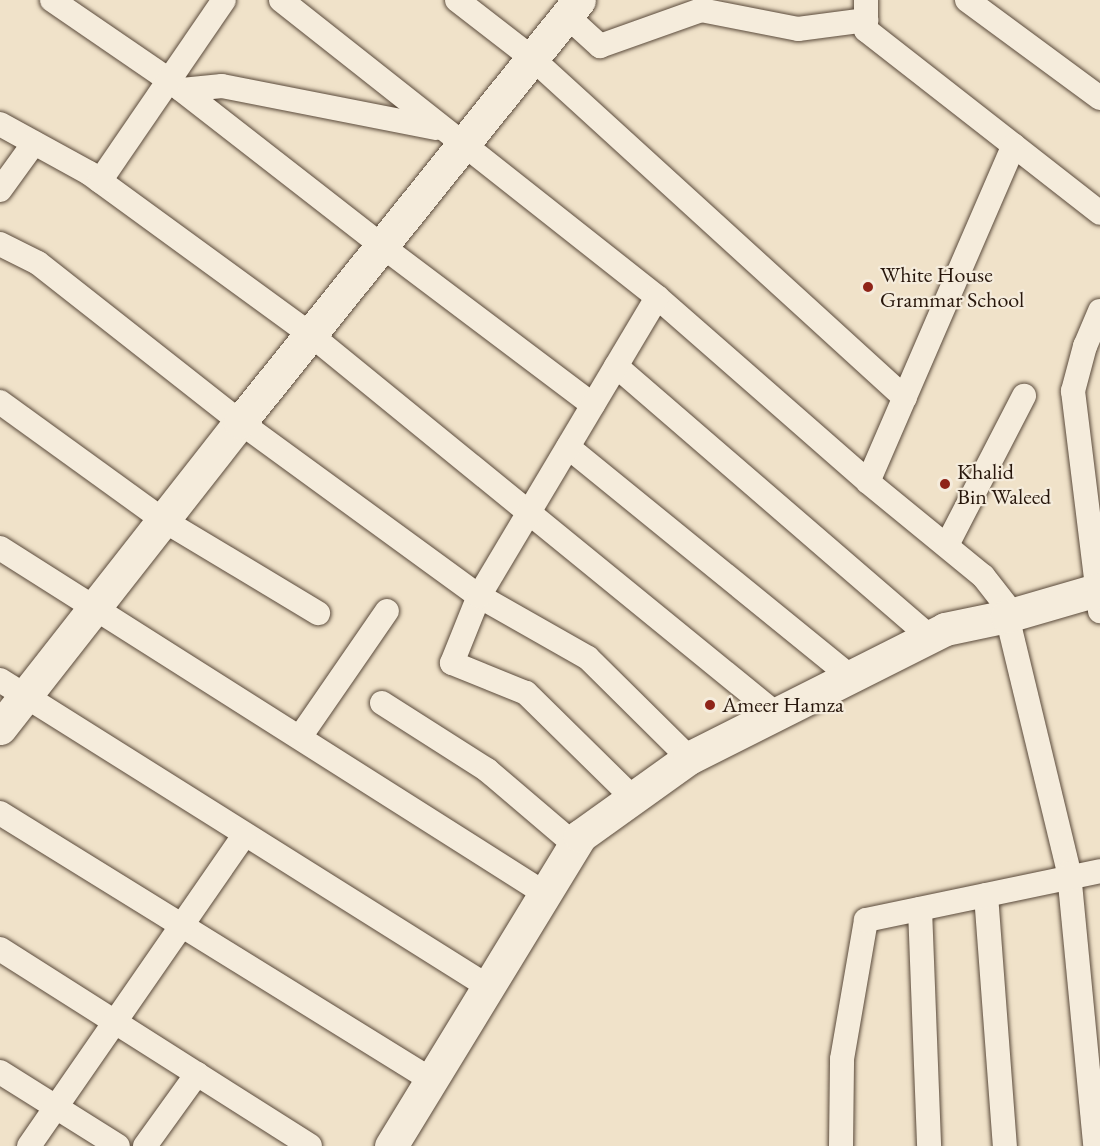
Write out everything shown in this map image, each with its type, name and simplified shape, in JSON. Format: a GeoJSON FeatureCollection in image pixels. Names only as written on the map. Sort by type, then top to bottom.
{"type":"FeatureCollection","features":[{"type":"Feature","properties":{"kind":"street"},"geometry":{"type":"LineString","coordinates":[[52,0],[176,85],[382,246],[593,405]]}},
{"type":"Feature","properties":{"kind":"street"},"geometry":{"type":"LineString","coordinates":[[100,181],[176,85],[224,0]]}},
{"type":"Feature","properties":{"kind":"street"},"geometry":{"type":"LineString","coordinates":[[281,0],[452,138],[657,297],[868,482],[982,576],[1010,615],[1069,878],[1094,1145]]}},
{"type":"Feature","properties":{"kind":"street"},"geometry":{"type":"LineString","coordinates":[[457,0],[533,58],[905,398]]}},
{"type":"Feature","properties":{"kind":"street"},"geometry":{"type":"LineString","coordinates":[[967,0],[1100,98]]}},
{"type":"Feature","properties":{"kind":"street"},"geometry":{"type":"LineString","coordinates":[[0,729],[12,688],[95,606],[382,246],[452,138],[533,58],[573,8],[600,46],[701,10],[798,29],[866,10],[866,30],[1100,213]]}},
{"type":"Feature","properties":{"kind":"street"},"geometry":{"type":"LineString","coordinates":[[176,85],[222,86],[452,138]]}},
{"type":"Feature","properties":{"kind":"street"},"geometry":{"type":"LineString","coordinates":[[0,124],[100,181],[311,335],[776,714]]}},
{"type":"Feature","properties":{"kind":"street"},"geometry":{"type":"LineString","coordinates":[[0,190],[34,143]]}},
{"type":"Feature","properties":{"kind":"street"},"geometry":{"type":"LineString","coordinates":[[868,482],[1014,145]]}},
{"type":"Feature","properties":{"kind":"street"},"geometry":{"type":"LineString","coordinates":[[0,244],[38,263],[240,422],[479,596],[588,658],[689,758]]}},
{"type":"Feature","properties":{"kind":"street"},"geometry":{"type":"LineString","coordinates":[[633,798],[526,693],[452,663],[479,596],[657,297]]}},
{"type":"Feature","properties":{"kind":"street"},"geometry":{"type":"LineString","coordinates":[[391,1146],[580,836],[689,758],[945,629],[1099,597],[1073,391],[1085,346],[1100,311]]}},
{"type":"Feature","properties":{"kind":"street"},"geometry":{"type":"LineString","coordinates":[[616,366],[930,637]]}},
{"type":"Feature","properties":{"kind":"street"},"geometry":{"type":"LineString","coordinates":[[947,545],[1024,396]]}},
{"type":"Feature","properties":{"kind":"street"},"geometry":{"type":"LineString","coordinates":[[0,402],[163,520],[318,613]]}},
{"type":"Feature","properties":{"kind":"street"},"geometry":{"type":"LineString","coordinates":[[568,447],[851,677]]}},
{"type":"Feature","properties":{"kind":"street"},"geometry":{"type":"LineString","coordinates":[[0,548],[95,606],[544,893]]}},
{"type":"Feature","properties":{"kind":"street"},"geometry":{"type":"LineString","coordinates":[[300,737],[387,611]]}},
{"type":"Feature","properties":{"kind":"street"},"geometry":{"type":"LineString","coordinates":[[12,688],[487,986]]}},
{"type":"Feature","properties":{"kind":"street"},"geometry":{"type":"LineString","coordinates":[[382,703],[487,770],[574,844]]}},
{"type":"Feature","properties":{"kind":"street"},"geometry":{"type":"LineString","coordinates":[[0,813],[430,1079]]}},
{"type":"Feature","properties":{"kind":"street"},"geometry":{"type":"LineString","coordinates":[[29,1146],[245,834]]}},
{"type":"Feature","properties":{"kind":"street"},"geometry":{"type":"LineString","coordinates":[[841,1146],[842,1059],[866,920],[1100,871]]}},
{"type":"Feature","properties":{"kind":"street"},"geometry":{"type":"LineString","coordinates":[[986,895],[1005,1146]]}},
{"type":"Feature","properties":{"kind":"street"},"geometry":{"type":"LineString","coordinates":[[920,909],[929,1146]]}},
{"type":"Feature","properties":{"kind":"street"},"geometry":{"type":"LineString","coordinates":[[0,950],[310,1146]]}},
{"type":"Feature","properties":{"kind":"street"},"geometry":{"type":"LineString","coordinates":[[0,1072],[118,1146]]}},
{"type":"Feature","properties":{"kind":"street"},"geometry":{"type":"LineString","coordinates":[[145,1146],[197,1074]]}},
{"type":"Feature","properties":{"kind":"place","name":"White House Grammar School"},"geometry":{"type":"Point","coordinates":[868,287]}},
{"type":"Feature","properties":{"kind":"place","name":"Khalid Bin Waleed"},"geometry":{"type":"Point","coordinates":[945,484]}},
{"type":"Feature","properties":{"kind":"place","name":"Ameer Hamza"},"geometry":{"type":"Point","coordinates":[710,705]}}]}
